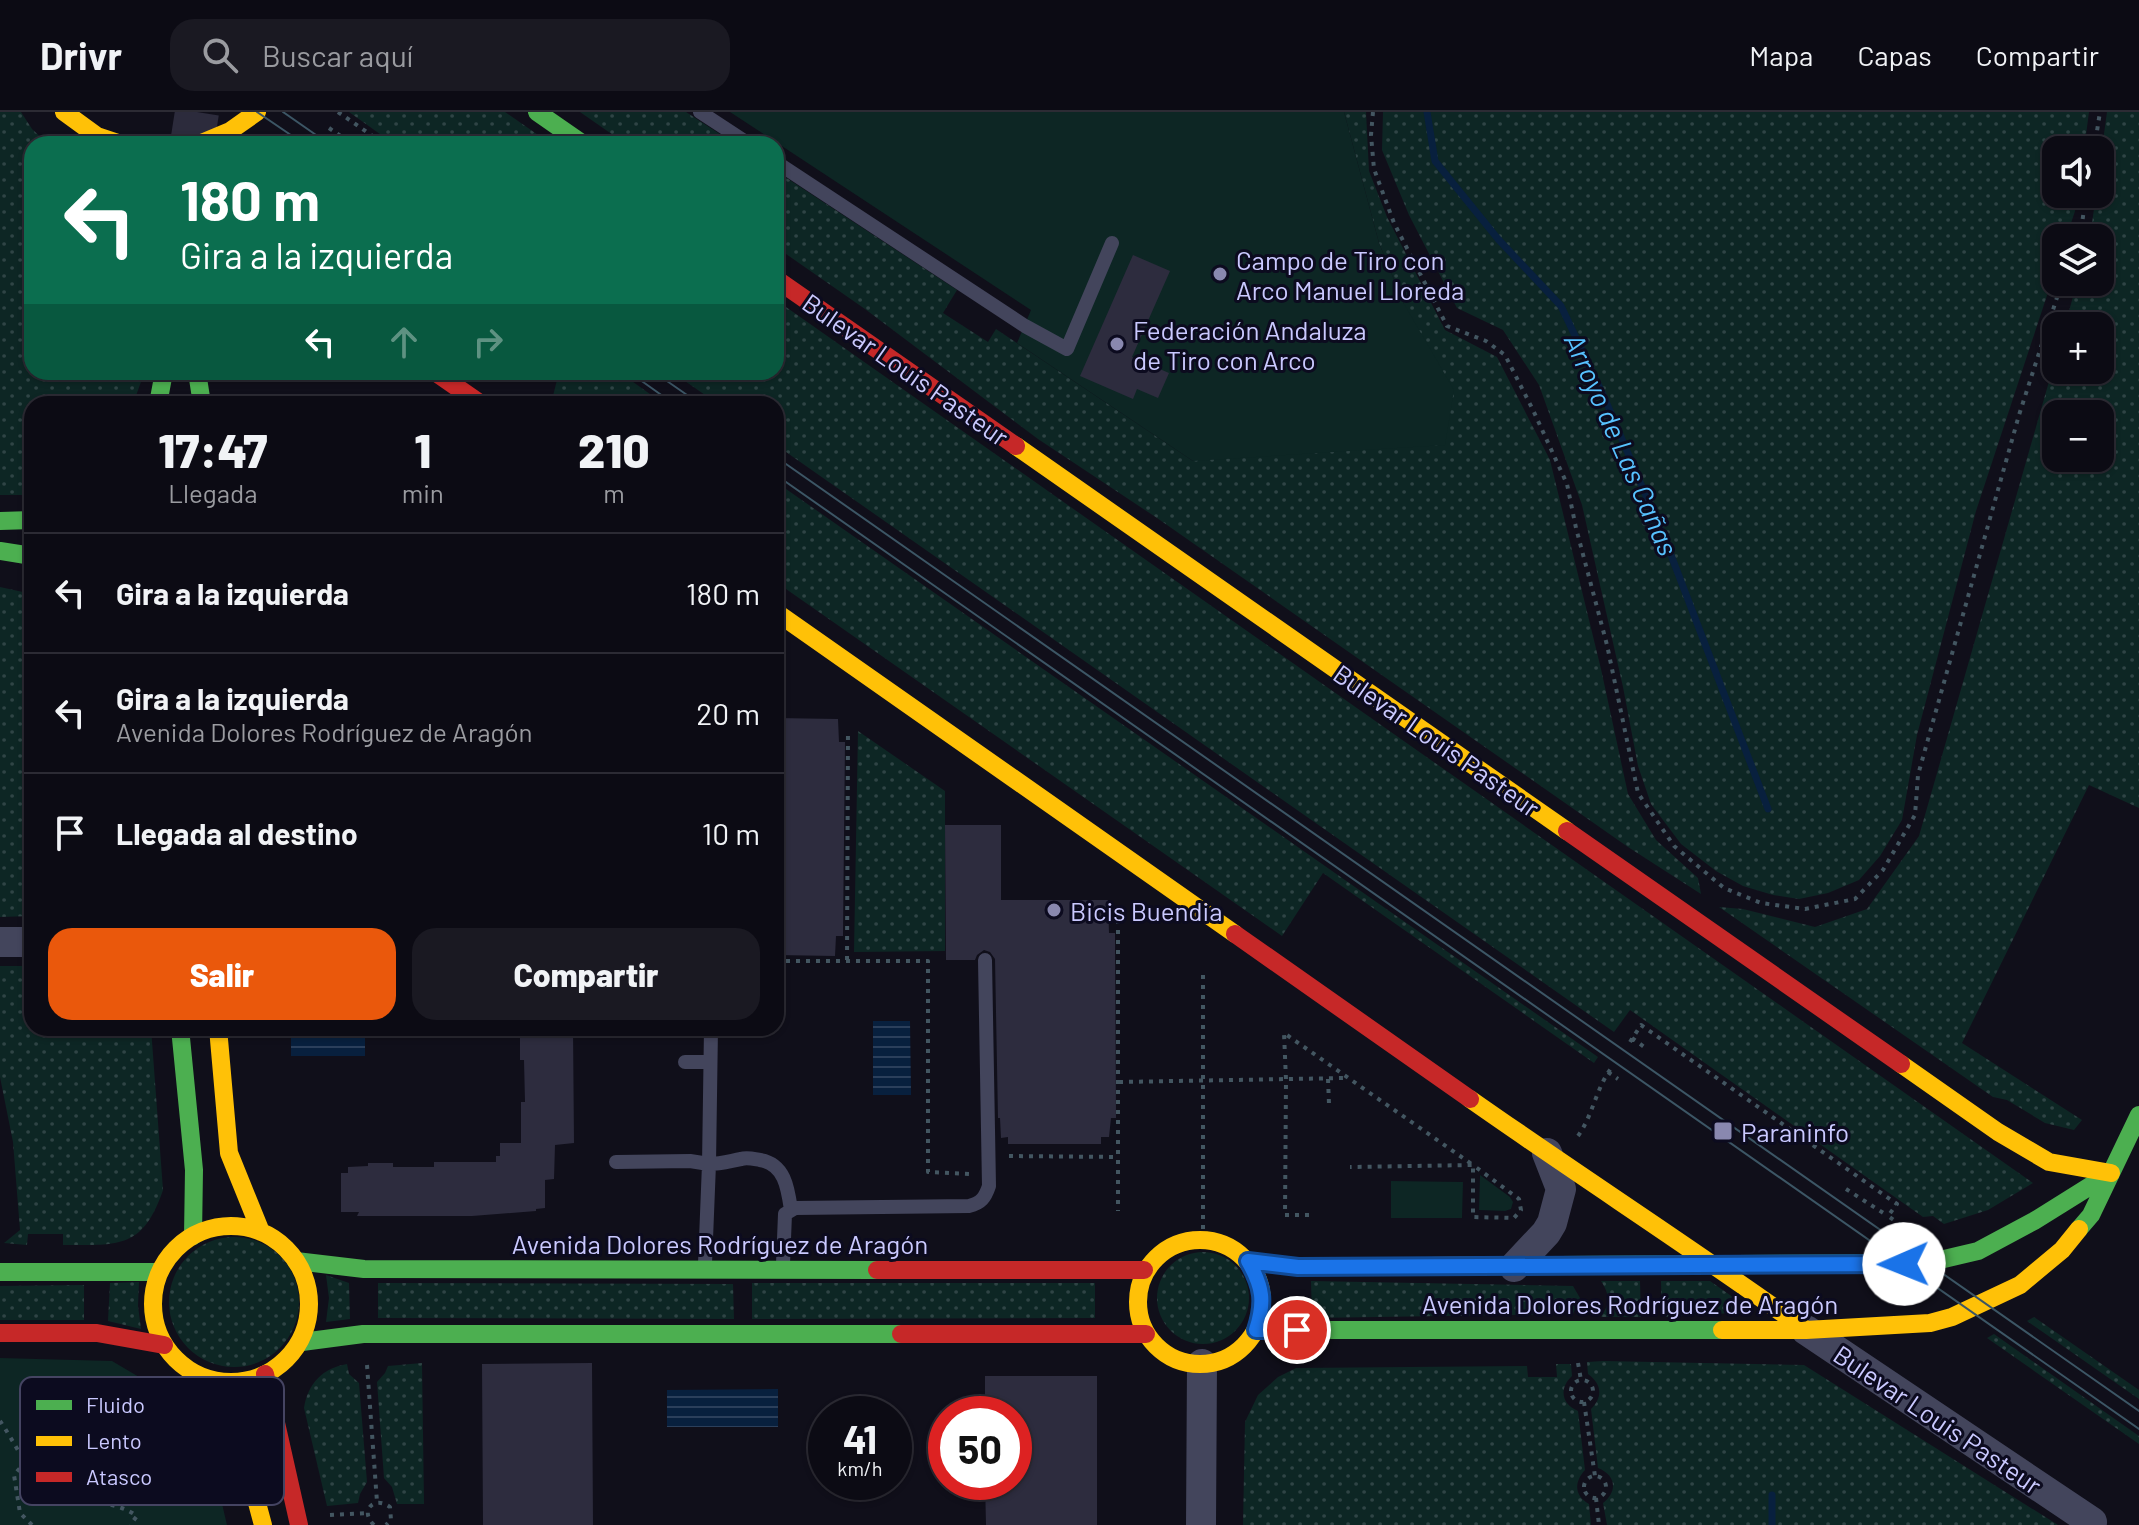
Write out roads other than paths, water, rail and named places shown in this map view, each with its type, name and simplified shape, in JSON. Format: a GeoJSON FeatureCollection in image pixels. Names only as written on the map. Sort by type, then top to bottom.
{"type":"FeatureCollection","features":[{"type":"Feature","properties":{"kind":"main road"},"geometry":{"type":"LineString","coordinates":[[64,112],[97,136]]}},
{"type":"Feature","properties":{"kind":"main road"},"geometry":{"type":"LineString","coordinates":[[229,136],[257,112]]}},
{"type":"Feature","properties":{"kind":"main road"},"geometry":{"type":"LineString","coordinates":[[537,112],[572,136]]}},
{"type":"Feature","properties":{"kind":"main road","name":"Bulevar Louis Pasteur"},"geometry":{"type":"LineString","coordinates":[[784,285],[1998,1132],[2049,1162],[2111,1173]]}},
{"type":"Feature","properties":{"kind":"main road"},"geometry":{"type":"LineString","coordinates":[[446,380],[470,396]]}},
{"type":"Feature","properties":{"kind":"main road"},"geometry":{"type":"LineString","coordinates":[[0,521],[24,520]]}},
{"type":"Feature","properties":{"kind":"main road"},"geometry":{"type":"LineString","coordinates":[[0,551],[24,555]]}},
{"type":"Feature","properties":{"kind":"main road","name":"Bulevar Louis Pasteur"},"geometry":{"type":"LineString","coordinates":[[784,617],[1559,1149],[1806,1330]]}},
{"type":"Feature","properties":{"kind":"main road"},"geometry":{"type":"LineString","coordinates":[[181,1036],[194,1170],[193,1236]]}},
{"type":"Feature","properties":{"kind":"main road"},"geometry":{"type":"LineString","coordinates":[[219,1036],[229,1153],[261,1232]]}},
{"type":"Feature","properties":{"kind":"main road"},"geometry":{"type":"LineString","coordinates":[[2111,1173],[2139,1115]]}},
{"type":"Feature","properties":{"kind":"main road","name":"Avenida Dolores Rodríguez de Aragón"},"geometry":{"type":"LineString","coordinates":[[1256,1330],[1806,1330],[1930,1323],[1952,1317],[2020,1285],[2062,1250],[2091,1215],[2111,1173]]}},
{"type":"Feature","properties":{"kind":"main road","name":"Avenida Dolores Rodríguez de Aragón"},"geometry":{"type":"LineString","coordinates":[[1248,1261],[1298,1267],[1927,1263],[1978,1251],[2034,1221],[2111,1173]]}},
{"type":"Feature","properties":{"kind":"main road"},"geometry":{"type":"LineString","coordinates":[[208,1377],[188,1369],[164,1345],[157,1329],[153,1301],[159,1272],[170,1255],[193,1236],[225,1226],[261,1232],[273,1238],[296,1261],[307,1285],[308,1314],[302,1342],[287,1362],[256,1377]]}},
{"type":"Feature","properties":{"kind":"main road"},"geometry":{"type":"LineString","coordinates":[[1203,1239],[1227,1245],[1248,1261],[1260,1282],[1263,1310],[1256,1330],[1241,1350],[1221,1361],[1202,1364],[1173,1359],[1146,1334],[1137,1298],[1144,1270],[1158,1255],[1177,1244],[1203,1239]]}},
{"type":"Feature","properties":{"kind":"main road","name":"Avenida Dolores Rodríguez de Aragón"},"geometry":{"type":"LineString","coordinates":[[296,1261],[364,1269],[1144,1270]]}},
{"type":"Feature","properties":{"kind":"main road"},"geometry":{"type":"LineString","coordinates":[[0,1272],[159,1272]]}},
{"type":"Feature","properties":{"kind":"main road"},"geometry":{"type":"LineString","coordinates":[[0,1333],[97,1333],[164,1345]]}},
{"type":"Feature","properties":{"kind":"main road"},"geometry":{"type":"LineString","coordinates":[[302,1342],[363,1334],[1146,1334]]}},
{"type":"Feature","properties":{"kind":"main road"},"geometry":{"type":"LineString","coordinates":[[284,1458],[299,1525]]}},
{"type":"Feature","properties":{"kind":"main road"},"geometry":{"type":"LineString","coordinates":[[258,1505],[263,1525]]}},
{"type":"Feature","properties":{"kind":"street"},"geometry":{"type":"LineString","coordinates":[[0,942],[24,942]]}},
{"type":"Feature","properties":{"kind":"street"},"geometry":{"type":"LineString","coordinates":[[1514,1267],[1552,1223],[1561,1189],[1559,1149]]}},
{"type":"Feature","properties":{"kind":"street","name":"Bulevar Louis Pasteur"},"geometry":{"type":"LineString","coordinates":[[1806,1330],[2092,1522]]}},
{"type":"Feature","properties":{"kind":"street"},"geometry":{"type":"LineString","coordinates":[[1201,1525],[1202,1364]]}},
{"type":"Feature","properties":{"kind":"lane"},"geometry":{"type":"LineString","coordinates":[[700,112],[737,136]]}},
{"type":"Feature","properties":{"kind":"lane"},"geometry":{"type":"LineString","coordinates":[[784,167],[1025,326],[1067,349],[1112,243]]}},
{"type":"Feature","properties":{"kind":"lane"},"geometry":{"type":"LineString","coordinates":[[783,1269],[785,1214],[795,1208],[969,1206],[986,1196],[989,1155],[985,960]]}},
{"type":"Feature","properties":{"kind":"lane"},"geometry":{"type":"LineString","coordinates":[[705,1269],[711,1036]]}},
{"type":"Feature","properties":{"kind":"lane"},"geometry":{"type":"LineString","coordinates":[[685,1062],[710,1062]]}},
{"type":"Feature","properties":{"kind":"lane"},"geometry":{"type":"LineString","coordinates":[[616,1162],[722,1164],[744,1158],[765,1161],[780,1169],[791,1210]]}},
{"type":"Feature","properties":{"kind":"water"},"geometry":{"type":"Polygon","coordinates":[[[873,1021],[910,1021],[911,1095],[873,1095],[873,1021]]]}},
{"type":"Feature","properties":{"kind":"water"},"geometry":{"type":"Polygon","coordinates":[[[291,1036],[365,1036],[365,1056],[291,1056],[291,1036]]]}},
{"type":"Feature","properties":{"kind":"water"},"geometry":{"type":"Polygon","coordinates":[[[778,1389],[778,1427],[667,1427],[667,1390],[778,1389]]]}},
{"type":"Feature","properties":{"kind":"waterway","name":"Arroyo de Las Cañas"},"geometry":{"type":"LineString","coordinates":[[1427,112],[1435,161],[1498,239],[1561,306],[1605,399],[1671,555],[1768,809]]}},
{"type":"Feature","properties":{"kind":"waterway","name":"Arroyo de Las Cañas"},"geometry":{"type":"LineString","coordinates":[[1772,1495],[1772,1525]]}},
{"type":"Feature","properties":{"kind":"tunnel"},"geometry":{"type":"LineString","coordinates":[[193,136],[197,112]]}},
{"type":"Feature","properties":{"kind":"tram line"},"geometry":{"type":"LineString","coordinates":[[257,112],[292,136]]}},
{"type":"Feature","properties":{"kind":"tram line"},"geometry":{"type":"LineString","coordinates":[[283,112],[318,136]]}},
{"type":"Feature","properties":{"kind":"tram line"},"geometry":{"type":"LineString","coordinates":[[640,380],[663,396]]}},
{"type":"Feature","properties":{"kind":"tram line"},"geometry":{"type":"LineString","coordinates":[[666,380],[688,396]]}},
{"type":"Feature","properties":{"kind":"tram line"},"geometry":{"type":"LineString","coordinates":[[784,463],[2139,1411]]}},
{"type":"Feature","properties":{"kind":"tram line"},"geometry":{"type":"LineString","coordinates":[[784,481],[2139,1429]]}},
{"type":"Feature","properties":{"kind":"place","name":"Campo de Tiro con Arco Manuel Lloreda"},"geometry":{"type":"Point","coordinates":[1220,274]}},
{"type":"Feature","properties":{"kind":"place","name":"Federación Andaluza de Tiro con Arco"},"geometry":{"type":"Point","coordinates":[1117,344]}},
{"type":"Feature","properties":{"kind":"place","name":"Bicis Buendia"},"geometry":{"type":"Point","coordinates":[1054,910]}},
{"type":"Feature","properties":{"kind":"place","name":"Paraninfo"},"geometry":{"type":"Point","coordinates":[1723,1131]}}]}
